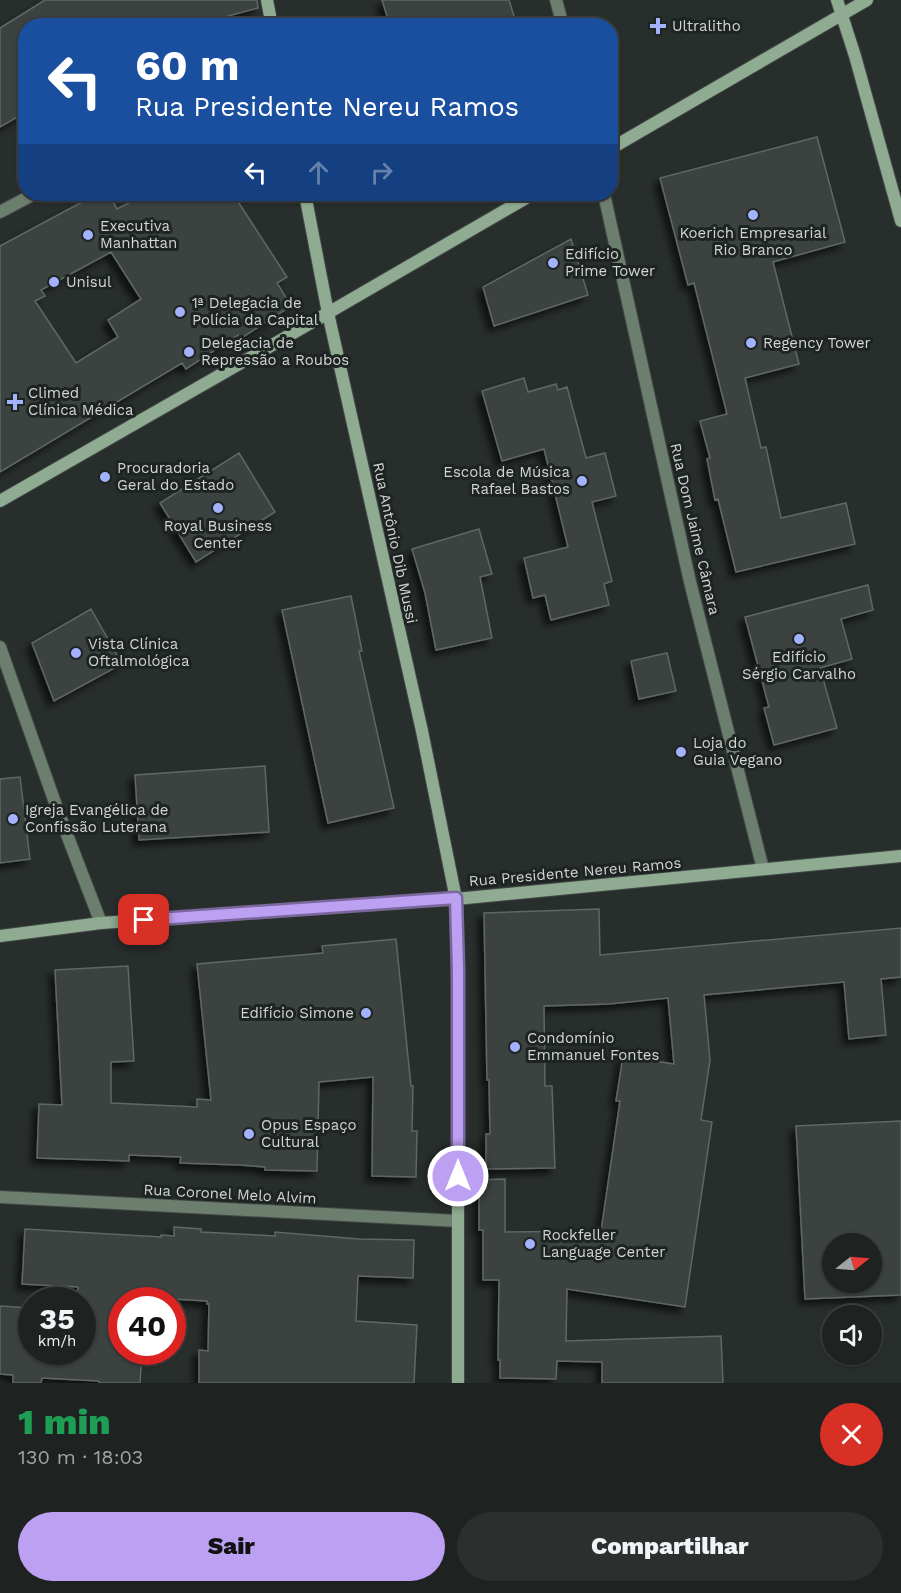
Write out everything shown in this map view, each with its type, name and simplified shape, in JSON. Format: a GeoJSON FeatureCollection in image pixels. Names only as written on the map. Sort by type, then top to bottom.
{"type":"FeatureCollection","features":[{"type":"Feature","properties":{"kind":"street"},"geometry":{"type":"LineString","coordinates":[[267,0],[270,18]]}},
{"type":"Feature","properties":{"kind":"street"},"geometry":{"type":"LineString","coordinates":[[556,0],[561,18]]}},
{"type":"Feature","properties":{"kind":"street"},"geometry":{"type":"LineString","coordinates":[[837,0],[901,221]]}},
{"type":"Feature","properties":{"kind":"street"},"geometry":{"type":"LineString","coordinates":[[618,144],[867,0]]}},
{"type":"Feature","properties":{"kind":"street"},"geometry":{"type":"LineString","coordinates":[[0,212],[21,201]]}},
{"type":"Feature","properties":{"kind":"street","name":"Rua Antônio Dib Mussi"},"geometry":{"type":"LineString","coordinates":[[306,201],[328,312],[424,742],[456,898],[458,1383]]}},
{"type":"Feature","properties":{"kind":"street"},"geometry":{"type":"LineString","coordinates":[[0,501],[521,201]]}},
{"type":"Feature","properties":{"kind":"street","name":"Rua Dom Jaime Câmara"},"geometry":{"type":"LineString","coordinates":[[606,201],[690,582],[763,869]]}},
{"type":"Feature","properties":{"kind":"street"},"geometry":{"type":"LineString","coordinates":[[0,646],[59,814],[101,923]]}},
{"type":"Feature","properties":{"kind":"street","name":"Rua Presidente Nereu Ramos"},"geometry":{"type":"LineString","coordinates":[[0,936],[101,923],[456,898],[901,856]]}},
{"type":"Feature","properties":{"kind":"street","name":"Rua Coronel Melo Alvim"},"geometry":{"type":"LineString","coordinates":[[0,1197],[458,1221]]}},
{"type":"Feature","properties":{"kind":"building"},"geometry":{"type":"Polygon","coordinates":[[[45,0],[257,0],[258,8],[221,18],[18,18],[18,117],[0,127],[0,28],[45,0]]]}},
{"type":"Feature","properties":{"kind":"building"},"geometry":{"type":"Polygon","coordinates":[[[382,0],[509,0],[515,18],[388,18],[382,0]]]}},
{"type":"Feature","properties":{"kind":"building"},"geometry":{"type":"Polygon","coordinates":[[[817,137],[845,242],[773,262],[799,364],[745,378],[761,448],[766,447],[781,518],[846,503],[855,544],[736,572],[718,499],[715,500],[707,459],[710,458],[700,421],[727,414],[694,283],[688,285],[660,178],[817,137]]]}},
{"type":"Feature","properties":{"kind":"building"},"geometry":{"type":"Polygon","coordinates":[[[84,201],[113,201],[117,209],[132,201],[238,201],[287,277],[277,283],[291,306],[240,339],[238,335],[186,369],[182,363],[0,472],[0,246],[84,201]],[[111,252],[41,290],[45,296],[35,301],[76,363],[118,337],[108,320],[141,299],[111,252]]]}},
{"type":"Feature","properties":{"kind":"building","name":"Edifício Prime Tower"},"geometry":{"type":"Polygon","coordinates":[[[571,239],[588,295],[494,326],[483,287],[571,239]]]}},
{"type":"Feature","properties":{"kind":"building"},"geometry":{"type":"Polygon","coordinates":[[[524,378],[528,392],[556,384],[558,390],[567,387],[586,458],[605,453],[616,496],[592,502],[612,581],[604,584],[609,605],[551,620],[545,595],[533,598],[524,558],[568,547],[544,449],[502,461],[482,391],[524,378]]]}},
{"type":"Feature","properties":{"kind":"building","name":"Royal Business Center"},"geometry":{"type":"Polygon","coordinates":[[[239,453],[275,512],[196,562],[160,503],[239,453]]]}},
{"type":"Feature","properties":{"kind":"building"},"geometry":{"type":"Polygon","coordinates":[[[479,529],[492,574],[480,577],[492,638],[436,650],[425,593],[412,549],[479,529]]]}},
{"type":"Feature","properties":{"kind":"building","name":"Edifício Sérgio Carvalho"},"geometry":{"type":"Polygon","coordinates":[[[868,585],[873,610],[841,619],[852,659],[820,668],[837,728],[774,745],[764,708],[769,707],[745,617],[868,585]]]}},
{"type":"Feature","properties":{"kind":"building"},"geometry":{"type":"Polygon","coordinates":[[[351,596],[362,651],[359,651],[394,808],[328,823],[282,610],[351,596]]]}},
{"type":"Feature","properties":{"kind":"building","name":"Vista Clínica Oftalmológica"},"geometry":{"type":"Polygon","coordinates":[[[91,609],[122,664],[54,701],[32,643],[91,609]]]}},
{"type":"Feature","properties":{"kind":"building"},"geometry":{"type":"Polygon","coordinates":[[[667,653],[676,691],[639,699],[631,661],[667,653]]]}},
{"type":"Feature","properties":{"kind":"building"},"geometry":{"type":"Polygon","coordinates":[[[265,766],[269,832],[139,840],[135,775],[265,766]]]}},
{"type":"Feature","properties":{"kind":"building","name":"Igreja Evangélica de Confissão Luterana"},"geometry":{"type":"Polygon","coordinates":[[[20,777],[30,859],[0,863],[0,779],[20,777]]]}},
{"type":"Feature","properties":{"kind":"building"},"geometry":{"type":"Polygon","coordinates":[[[599,909],[600,955],[901,928],[901,977],[881,979],[886,1035],[849,1039],[844,982],[704,995],[710,1060],[701,1120],[712,1122],[685,1307],[567,1289],[566,1341],[721,1336],[723,1383],[602,1383],[602,1362],[557,1361],[556,1379],[500,1378],[500,1360],[498,1360],[499,1280],[483,1280],[483,1230],[479,1230],[479,1180],[505,1179],[505,1232],[601,1231],[620,1101],[616,1101],[623,1056],[674,1064],[668,998],[609,1004],[544,1006],[545,1086],[552,1086],[555,1168],[486,1169],[486,1134],[490,1134],[484,913],[599,909]]]}},
{"type":"Feature","properties":{"kind":"building"},"geometry":{"type":"Polygon","coordinates":[[[396,939],[411,1086],[413,1086],[412,1131],[417,1131],[416,1177],[372,1176],[373,1077],[319,1082],[317,1171],[265,1170],[265,1167],[180,1163],[181,1157],[129,1155],[129,1161],[37,1158],[39,1104],[62,1105],[55,970],[128,966],[134,1061],[111,1062],[111,1103],[197,1107],[197,1099],[211,1100],[197,964],[323,953],[322,946],[396,939]]]}},
{"type":"Feature","properties":{"kind":"building"},"geometry":{"type":"Polygon","coordinates":[[[901,1121],[901,1295],[805,1299],[796,1126],[901,1121]]]}},
{"type":"Feature","properties":{"kind":"building"},"geometry":{"type":"Polygon","coordinates":[[[174,1227],[201,1229],[201,1232],[275,1236],[275,1232],[359,1239],[414,1240],[413,1278],[358,1276],[356,1321],[417,1325],[414,1383],[199,1383],[199,1350],[208,1351],[209,1304],[207,1301],[186,1300],[186,1287],[108,1287],[108,1365],[141,1365],[140,1383],[99,1383],[99,1381],[42,1378],[41,1383],[13,1383],[13,1375],[0,1374],[0,1306],[18,1307],[18,1365],[96,1365],[96,1287],[22,1284],[25,1229],[174,1236],[174,1227]]]}},
{"type":"Feature","properties":{"kind":"place","name":"Ultralitho"},"geometry":{"type":"Point","coordinates":[658,26]}},
{"type":"Feature","properties":{"kind":"place","name":"Koerich Empresarial Rio Branco"},"geometry":{"type":"Point","coordinates":[753,215]}},
{"type":"Feature","properties":{"kind":"place","name":"Executiva Manhattan"},"geometry":{"type":"Point","coordinates":[88,235]}},
{"type":"Feature","properties":{"kind":"place","name":"Edifício Prime Tower"},"geometry":{"type":"Point","coordinates":[553,263]}},
{"type":"Feature","properties":{"kind":"place","name":"Unisul"},"geometry":{"type":"Point","coordinates":[54,282]}},
{"type":"Feature","properties":{"kind":"place","name":"1ª Delegacia de Polícia da Capital"},"geometry":{"type":"Point","coordinates":[180,312]}},
{"type":"Feature","properties":{"kind":"place","name":"Regency Tower"},"geometry":{"type":"Point","coordinates":[751,343]}},
{"type":"Feature","properties":{"kind":"place","name":"Delegacia de Repressão a Roubos"},"geometry":{"type":"Point","coordinates":[189,352]}},
{"type":"Feature","properties":{"kind":"place","name":"Climed Clínica Médica"},"geometry":{"type":"Point","coordinates":[15,402]}},
{"type":"Feature","properties":{"kind":"place","name":"Procuradoria Geral do Estado"},"geometry":{"type":"Point","coordinates":[105,477]}},
{"type":"Feature","properties":{"kind":"place","name":"Escola de Música Rafael Bastos"},"geometry":{"type":"Point","coordinates":[582,481]}},
{"type":"Feature","properties":{"kind":"place","name":"Royal Business Center"},"geometry":{"type":"Point","coordinates":[218,508]}},
{"type":"Feature","properties":{"kind":"place","name":"Edifício Sérgio Carvalho"},"geometry":{"type":"Point","coordinates":[799,639]}},
{"type":"Feature","properties":{"kind":"place","name":"Vista Clínica Oftalmológica"},"geometry":{"type":"Point","coordinates":[76,653]}},
{"type":"Feature","properties":{"kind":"place","name":"Loja do Guia Vegano"},"geometry":{"type":"Point","coordinates":[681,752]}},
{"type":"Feature","properties":{"kind":"place","name":"Igreja Evangélica de Confissão Luterana"},"geometry":{"type":"Point","coordinates":[13,819]}},
{"type":"Feature","properties":{"kind":"place","name":"Edifício Simone"},"geometry":{"type":"Point","coordinates":[366,1013]}},
{"type":"Feature","properties":{"kind":"place","name":"Condomínio Emmanuel Fontes"},"geometry":{"type":"Point","coordinates":[515,1047]}},
{"type":"Feature","properties":{"kind":"place","name":"Opus Espaço Cultural"},"geometry":{"type":"Point","coordinates":[249,1134]}},
{"type":"Feature","properties":{"kind":"place","name":"Rockfeller Language Center"},"geometry":{"type":"Point","coordinates":[530,1244]}},
{"type":"Feature","properties":{"kind":"route"},"geometry":{"type":"LineString","coordinates":[[144,920],[456,898],[458,1176]]}}]}
